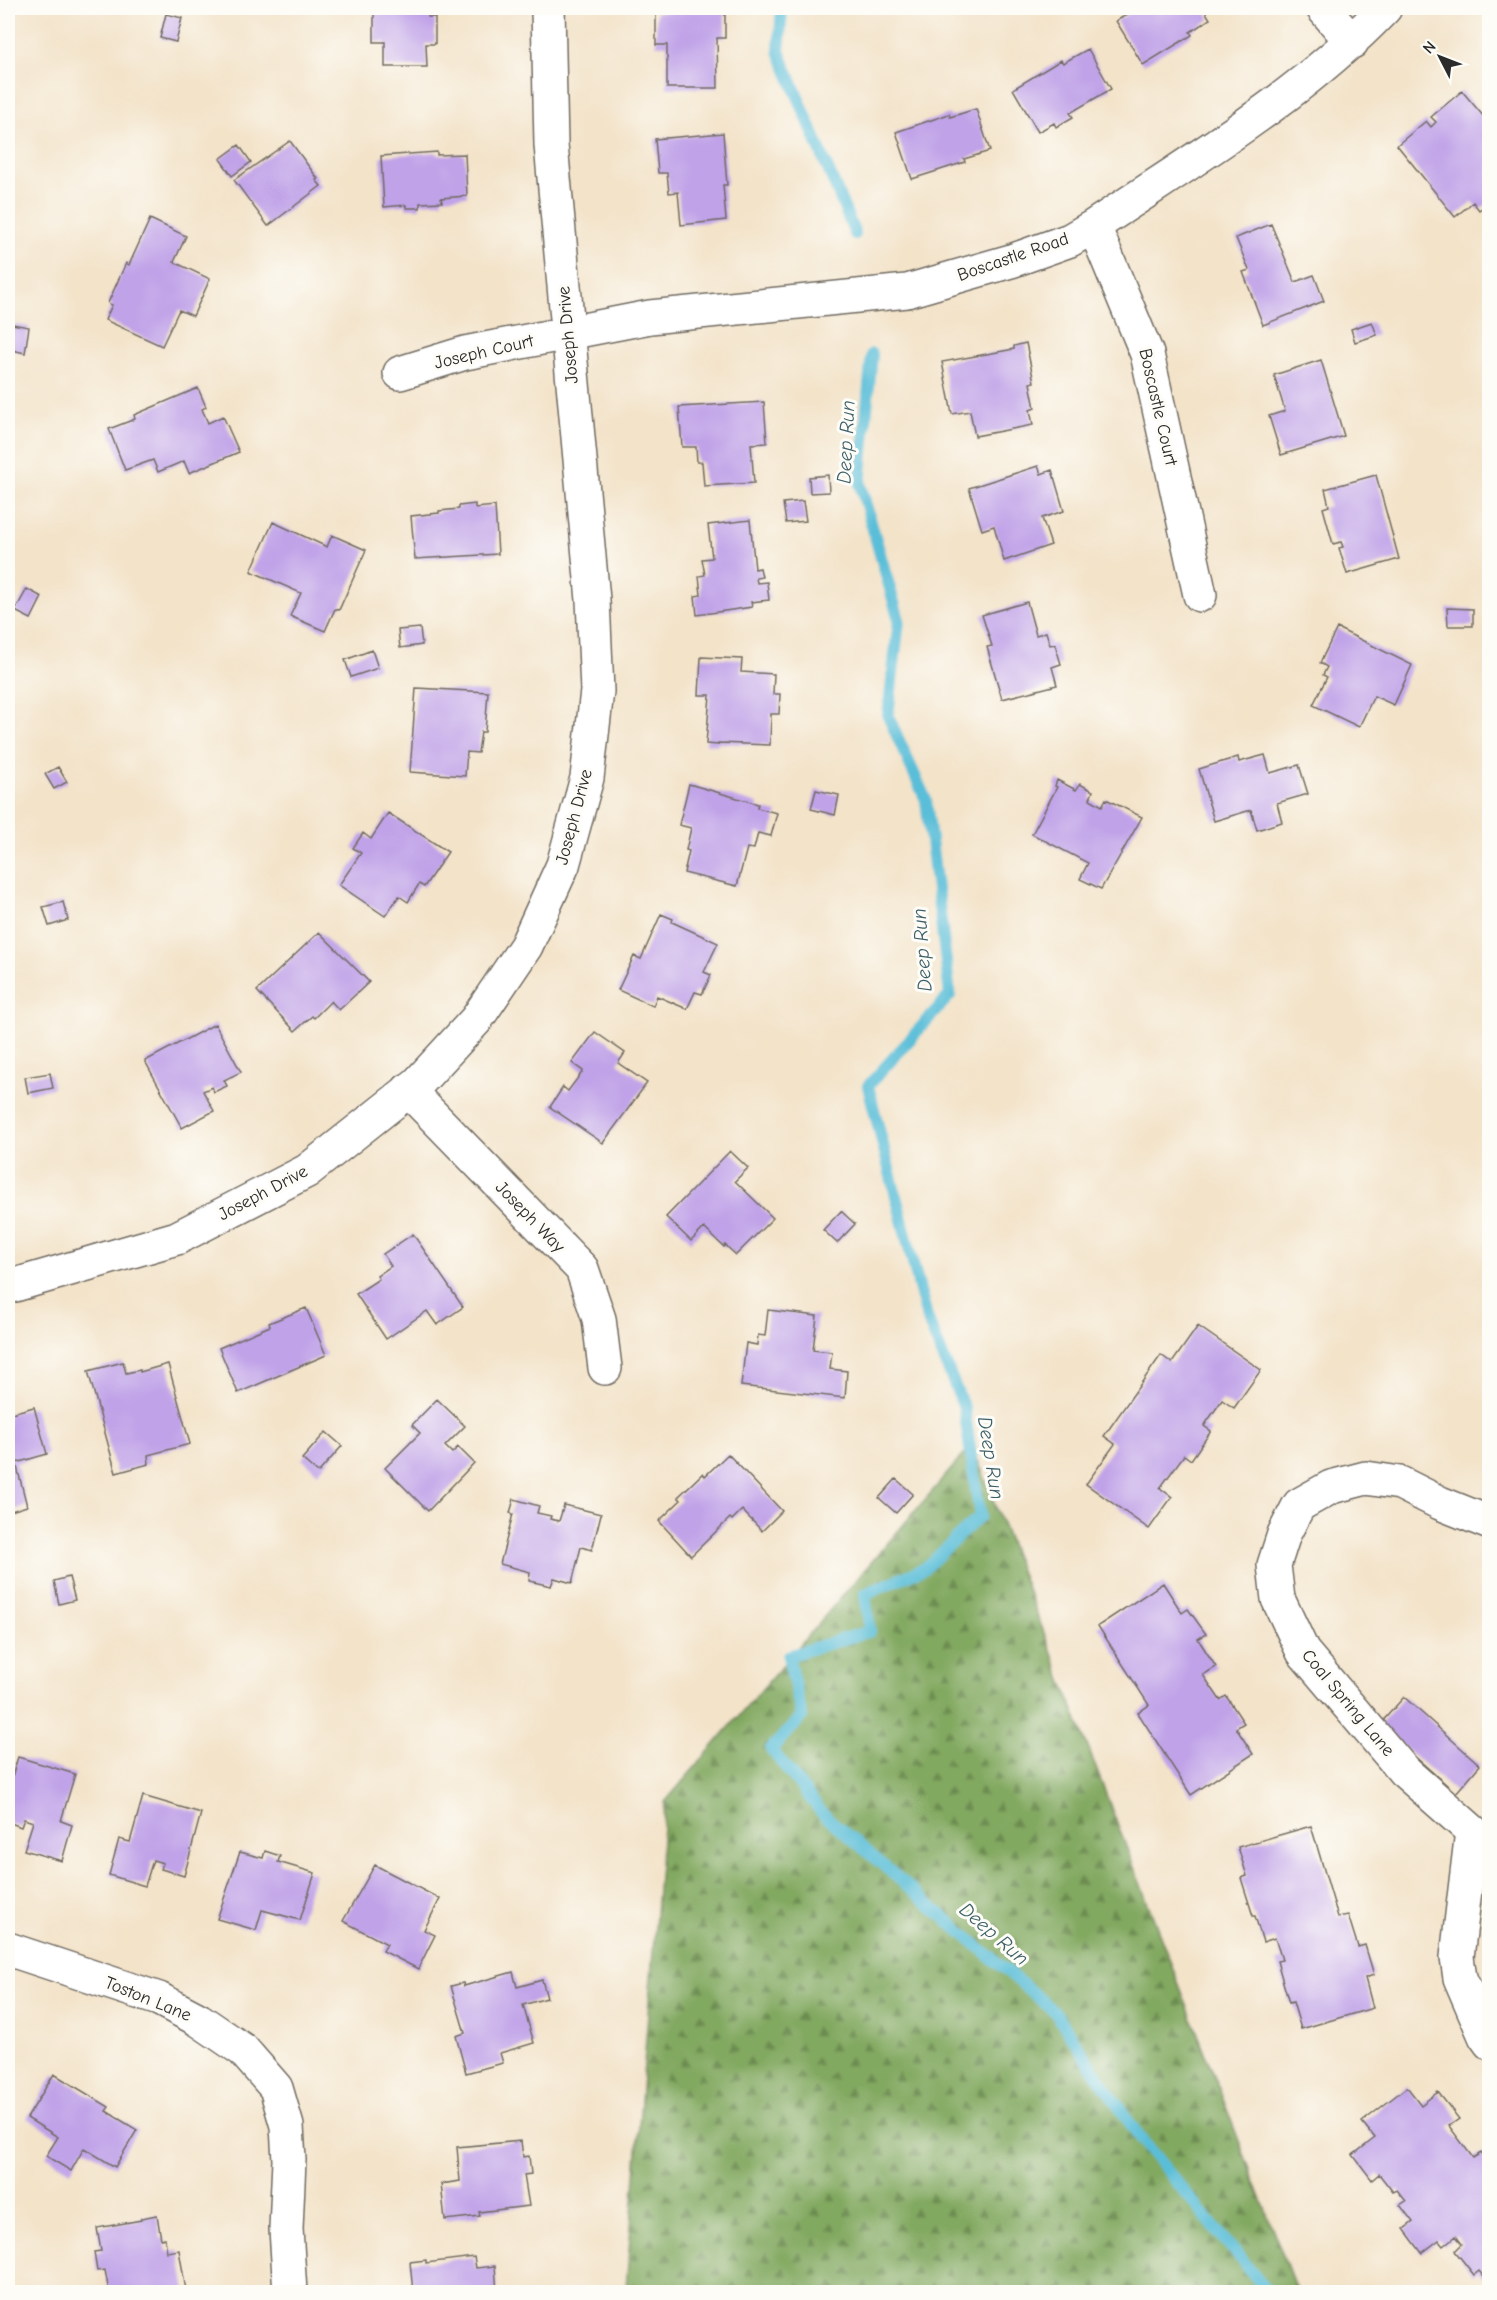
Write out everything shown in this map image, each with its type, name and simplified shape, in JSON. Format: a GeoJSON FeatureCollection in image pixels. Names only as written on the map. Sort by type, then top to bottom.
{"type":"FeatureCollection","features":[{"type":"Feature","properties":{"kind":"street","name":"Joseph Drive"},"geometry":{"type":"LineString","coordinates":[[8,1287],[177,1238],[307,1171],[408,1090],[476,1020],[526,946],[563,865],[587,778],[597,691],[593,600],[551,145],[548,8]]}},
{"type":"Feature","properties":{"kind":"street"},"geometry":{"type":"LineString","coordinates":[[1323,8],[1352,42]]}},
{"type":"Feature","properties":{"kind":"street","name":"Boscastle Road"},"geometry":{"type":"LineString","coordinates":[[568,333],[650,318],[907,291],[1011,261],[1070,240],[1240,129],[1352,42],[1385,8]]}},
{"type":"Feature","properties":{"kind":"street","name":"Boscastle Court"},"geometry":{"type":"LineString","coordinates":[[1094,226],[1147,354],[1200,595]]}},
{"type":"Feature","properties":{"kind":"street","name":"Joseph Court"},"geometry":{"type":"LineString","coordinates":[[400,374],[465,353],[568,333]]}},
{"type":"Feature","properties":{"kind":"street","name":"Joseph Way"},"geometry":{"type":"LineString","coordinates":[[408,1090],[582,1269],[599,1319],[605,1368]]}},
{"type":"Feature","properties":{"kind":"street","name":"Coal Spring Lane"},"geometry":{"type":"LineString","coordinates":[[1490,1523],[1440,1503],[1400,1483],[1366,1478],[1330,1487],[1299,1505],[1284,1534],[1274,1565],[1278,1599],[1303,1652],[1404,1771],[1481,1828],[1457,1957],[1460,1978],[1490,2043]]}},
{"type":"Feature","properties":{"kind":"street","name":"Toston Lane"},"geometry":{"type":"LineString","coordinates":[[8,1949],[159,1999],[199,2020],[243,2050],[276,2088],[287,2126],[289,2160],[286,2229],[290,2292]]}},
{"type":"Feature","properties":{"kind":"green space"},"geometry":{"type":"Polygon","coordinates":[[[972,1445],[1297,2292],[637,2292],[626,2288],[665,1802],[972,1445]]]}},
{"type":"Feature","properties":{"kind":"building"},"geometry":{"type":"Polygon","coordinates":[[[374,8],[428,8],[428,17],[435,17],[435,44],[426,44],[427,67],[385,67],[385,42],[374,42],[374,8]]]}},
{"type":"Feature","properties":{"kind":"building"},"geometry":{"type":"Polygon","coordinates":[[[1138,8],[1203,8],[1210,19],[1190,32],[1192,35],[1143,65],[1116,21],[1138,8]]]}},
{"type":"Feature","properties":{"kind":"building"},"geometry":{"type":"Polygon","coordinates":[[[725,10],[725,38],[717,38],[718,88],[667,88],[667,45],[656,45],[656,12],[725,10]]]}},
{"type":"Feature","properties":{"kind":"building"},"geometry":{"type":"Polygon","coordinates":[[[166,14],[182,18],[176,42],[160,38],[166,14]]]}},
{"type":"Feature","properties":{"kind":"building"},"geometry":{"type":"Polygon","coordinates":[[[1088,49],[1111,89],[1070,113],[1073,117],[1056,127],[1054,123],[1038,132],[1013,89],[1061,60],[1063,63],[1088,49]]]}},
{"type":"Feature","properties":{"kind":"building"},"geometry":{"type":"Polygon","coordinates":[[[1462,91],[1490,124],[1490,202],[1479,210],[1473,202],[1455,217],[1397,145],[1426,121],[1431,127],[1436,122],[1431,117],[1462,91]]]}},
{"type":"Feature","properties":{"kind":"building"},"geometry":{"type":"Polygon","coordinates":[[[976,109],[990,151],[964,159],[965,162],[912,179],[896,132],[949,114],[950,117],[976,109]]]}},
{"type":"Feature","properties":{"kind":"building"},"geometry":{"type":"Polygon","coordinates":[[[723,133],[727,185],[723,185],[726,220],[681,225],[678,192],[669,193],[667,173],[658,173],[655,139],[723,133]]]}},
{"type":"Feature","properties":{"kind":"building"},"geometry":{"type":"Polygon","coordinates":[[[290,141],[321,186],[268,226],[234,180],[290,141]]]}},
{"type":"Feature","properties":{"kind":"building"},"geometry":{"type":"Polygon","coordinates":[[[239,145],[251,162],[232,176],[220,159],[239,145]]]}},
{"type":"Feature","properties":{"kind":"building"},"geometry":{"type":"Polygon","coordinates":[[[437,152],[437,155],[465,154],[467,196],[441,198],[442,202],[420,203],[420,208],[406,208],[406,205],[384,207],[381,156],[437,152]]]}},
{"type":"Feature","properties":{"kind":"building"},"geometry":{"type":"Polygon","coordinates":[[[150,219],[186,236],[174,262],[210,279],[193,316],[179,310],[162,346],[105,320],[112,305],[108,303],[150,219]]]}},
{"type":"Feature","properties":{"kind":"building"},"geometry":{"type":"Polygon","coordinates":[[[1271,224],[1295,282],[1314,275],[1324,301],[1263,325],[1243,272],[1249,270],[1236,238],[1271,224]]]}},
{"type":"Feature","properties":{"kind":"building"},"geometry":{"type":"Polygon","coordinates":[[[1372,322],[1377,335],[1355,342],[1351,329],[1372,322]]]}},
{"type":"Feature","properties":{"kind":"building"},"geometry":{"type":"Polygon","coordinates":[[[12,324],[29,327],[25,353],[8,349],[12,324]]]}},
{"type":"Feature","properties":{"kind":"building"},"geometry":{"type":"Polygon","coordinates":[[[1026,343],[1034,382],[1030,383],[1035,408],[1030,410],[1033,425],[975,436],[970,411],[952,414],[942,362],[1014,349],[1014,346],[1026,343]]]}},
{"type":"Feature","properties":{"kind":"building"},"geometry":{"type":"Polygon","coordinates":[[[1321,360],[1344,436],[1281,455],[1269,416],[1285,411],[1274,375],[1321,360]]]}},
{"type":"Feature","properties":{"kind":"building"},"geometry":{"type":"Polygon","coordinates":[[[198,388],[206,407],[202,409],[208,423],[223,416],[239,452],[189,473],[184,461],[158,472],[153,460],[125,470],[109,429],[135,419],[134,415],[198,388]]]}},
{"type":"Feature","properties":{"kind":"building"},"geometry":{"type":"Polygon","coordinates":[[[764,402],[767,443],[751,444],[754,483],[704,486],[702,462],[697,462],[696,447],[682,447],[679,407],[764,402]]]}},
{"type":"Feature","properties":{"kind":"building"},"geometry":{"type":"Polygon","coordinates":[[[1038,466],[1041,474],[1052,470],[1064,511],[1042,518],[1051,545],[1004,561],[994,526],[982,530],[969,488],[1038,466]]]}},
{"type":"Feature","properties":{"kind":"building"},"geometry":{"type":"Polygon","coordinates":[[[828,475],[829,492],[810,493],[809,477],[828,475]]]}},
{"type":"Feature","properties":{"kind":"building"},"geometry":{"type":"Polygon","coordinates":[[[1376,475],[1399,559],[1347,574],[1339,548],[1343,547],[1341,542],[1333,544],[1323,508],[1329,506],[1325,489],[1376,475]]]}},
{"type":"Feature","properties":{"kind":"building"},"geometry":{"type":"Polygon","coordinates":[[[803,501],[806,521],[786,523],[783,503],[803,501]]]}},
{"type":"Feature","properties":{"kind":"building"},"geometry":{"type":"Polygon","coordinates":[[[475,504],[475,508],[495,506],[498,554],[415,559],[411,516],[439,513],[439,511],[459,509],[459,506],[475,504]]]}},
{"type":"Feature","properties":{"kind":"building"},"geometry":{"type":"Polygon","coordinates":[[[750,520],[755,569],[760,568],[762,577],[756,578],[757,583],[767,582],[769,600],[751,602],[752,607],[697,615],[695,596],[701,595],[699,576],[705,575],[702,559],[712,558],[708,525],[750,520]]]}},
{"type":"Feature","properties":{"kind":"building"},"geometry":{"type":"Polygon","coordinates":[[[273,522],[327,547],[332,535],[366,550],[339,610],[335,609],[325,631],[290,616],[301,593],[251,571],[273,522]]]}},
{"type":"Feature","properties":{"kind":"building"},"geometry":{"type":"Polygon","coordinates":[[[27,589],[42,597],[31,619],[15,611],[27,589]]]}},
{"type":"Feature","properties":{"kind":"building"},"geometry":{"type":"Polygon","coordinates":[[[1027,602],[1036,635],[1046,632],[1050,645],[1055,644],[1061,664],[1052,667],[1057,685],[1002,699],[987,647],[992,646],[982,615],[1027,602]]]}},
{"type":"Feature","properties":{"kind":"building"},"geometry":{"type":"Polygon","coordinates":[[[1447,608],[1473,609],[1473,626],[1448,626],[1447,608]]]}},
{"type":"Feature","properties":{"kind":"building"},"geometry":{"type":"Polygon","coordinates":[[[420,628],[422,645],[400,648],[398,630],[420,628]]]}},
{"type":"Feature","properties":{"kind":"building"},"geometry":{"type":"Polygon","coordinates":[[[1337,628],[1412,665],[1394,705],[1374,696],[1359,727],[1313,705],[1327,677],[1323,675],[1327,667],[1320,663],[1337,628]]]}},
{"type":"Feature","properties":{"kind":"building"},"geometry":{"type":"Polygon","coordinates":[[[372,650],[378,668],[351,677],[345,660],[372,650]]]}},
{"type":"Feature","properties":{"kind":"building"},"geometry":{"type":"Polygon","coordinates":[[[701,657],[742,659],[741,672],[774,674],[773,694],[780,694],[779,714],[771,714],[770,745],[706,744],[710,695],[699,695],[701,657]]]}},
{"type":"Feature","properties":{"kind":"building"},"geometry":{"type":"Polygon","coordinates":[[[416,688],[488,692],[485,732],[481,732],[478,753],[467,752],[465,776],[410,772],[416,688]]]}},
{"type":"Feature","properties":{"kind":"building"},"geometry":{"type":"Polygon","coordinates":[[[1265,755],[1270,773],[1299,765],[1308,794],[1277,803],[1282,822],[1257,830],[1251,810],[1214,821],[1199,769],[1238,757],[1239,762],[1265,755]]]}},
{"type":"Feature","properties":{"kind":"building"},"geometry":{"type":"Polygon","coordinates":[[[58,767],[67,782],[54,789],[45,774],[58,767]]]}},
{"type":"Feature","properties":{"kind":"building"},"geometry":{"type":"Polygon","coordinates":[[[1057,780],[1076,790],[1080,784],[1093,791],[1090,799],[1102,806],[1106,799],[1142,817],[1101,889],[1080,879],[1088,863],[1032,834],[1057,787],[1055,786],[1057,780]]]}},
{"type":"Feature","properties":{"kind":"building"},"geometry":{"type":"Polygon","coordinates":[[[689,784],[758,804],[757,808],[777,813],[771,836],[758,833],[754,849],[747,848],[737,886],[684,873],[691,828],[679,825],[689,784]]]}},
{"type":"Feature","properties":{"kind":"building"},"geometry":{"type":"Polygon","coordinates":[[[816,790],[839,795],[835,815],[811,809],[816,790]]]}},
{"type":"Feature","properties":{"kind":"building"},"geometry":{"type":"Polygon","coordinates":[[[388,813],[448,852],[424,887],[419,884],[408,902],[399,896],[385,916],[339,885],[361,853],[353,848],[363,833],[371,839],[388,813]]]}},
{"type":"Feature","properties":{"kind":"building"},"geometry":{"type":"Polygon","coordinates":[[[63,902],[68,920],[49,926],[43,907],[63,902]]]}},
{"type":"Feature","properties":{"kind":"building"},"geometry":{"type":"Polygon","coordinates":[[[661,914],[673,919],[672,922],[718,943],[704,972],[711,975],[702,994],[695,992],[687,1009],[657,996],[653,1006],[618,990],[634,956],[641,959],[661,914]]]}},
{"type":"Feature","properties":{"kind":"building"},"geometry":{"type":"Polygon","coordinates":[[[319,932],[369,982],[339,1010],[331,1001],[314,1018],[312,1016],[295,1031],[257,991],[319,932]]]}},
{"type":"Feature","properties":{"kind":"building"},"geometry":{"type":"Polygon","coordinates":[[[215,1024],[241,1072],[224,1080],[227,1086],[214,1092],[212,1087],[203,1091],[214,1111],[182,1128],[145,1061],[215,1024]]]}},
{"type":"Feature","properties":{"kind":"building"},"geometry":{"type":"Polygon","coordinates":[[[595,1032],[625,1053],[618,1063],[647,1083],[603,1143],[550,1107],[563,1087],[568,1091],[583,1071],[572,1063],[595,1032]]]}},
{"type":"Feature","properties":{"kind":"building"},"geometry":{"type":"Polygon","coordinates":[[[50,1073],[53,1088],[28,1093],[25,1077],[50,1073]]]}},
{"type":"Feature","properties":{"kind":"building"},"geometry":{"type":"Polygon","coordinates":[[[730,1151],[748,1168],[735,1181],[773,1218],[736,1255],[704,1228],[691,1241],[666,1217],[730,1151]]]}},
{"type":"Feature","properties":{"kind":"building"},"geometry":{"type":"Polygon","coordinates":[[[841,1211],[855,1224],[837,1243],[823,1230],[841,1211]]]}},
{"type":"Feature","properties":{"kind":"building"},"geometry":{"type":"Polygon","coordinates":[[[413,1234],[463,1307],[437,1325],[427,1311],[386,1339],[356,1294],[379,1279],[377,1276],[391,1266],[383,1254],[413,1234]]]}},
{"type":"Feature","properties":{"kind":"building"},"geometry":{"type":"Polygon","coordinates":[[[306,1308],[326,1355],[238,1393],[219,1348],[270,1326],[269,1323],[306,1308]]]}},
{"type":"Feature","properties":{"kind":"building"},"geometry":{"type":"Polygon","coordinates":[[[768,1310],[817,1316],[813,1350],[832,1352],[830,1369],[847,1371],[845,1398],[741,1386],[746,1343],[757,1345],[758,1335],[765,1336],[768,1310]]]}},
{"type":"Feature","properties":{"kind":"building"},"geometry":{"type":"Polygon","coordinates":[[[1198,1326],[1261,1370],[1234,1408],[1222,1400],[1204,1426],[1211,1431],[1191,1460],[1184,1455],[1160,1488],[1172,1497],[1149,1529],[1086,1484],[1115,1444],[1104,1436],[1161,1355],[1172,1363],[1198,1326]]]}},
{"type":"Feature","properties":{"kind":"building"},"geometry":{"type":"Polygon","coordinates":[[[123,1362],[126,1373],[140,1370],[140,1372],[168,1364],[190,1444],[148,1455],[149,1464],[116,1473],[88,1371],[123,1362]]]}},
{"type":"Feature","properties":{"kind":"building"},"geometry":{"type":"Polygon","coordinates":[[[437,1399],[465,1426],[445,1446],[452,1453],[458,1447],[474,1463],[428,1511],[385,1468],[420,1433],[412,1425],[437,1399]]]}},
{"type":"Feature","properties":{"kind":"building"},"geometry":{"type":"Polygon","coordinates":[[[34,1407],[47,1454],[16,1463],[27,1506],[8,1512],[8,1414],[34,1407]]]}},
{"type":"Feature","properties":{"kind":"building"},"geometry":{"type":"Polygon","coordinates":[[[326,1432],[342,1446],[318,1473],[302,1459],[326,1432]]]}},
{"type":"Feature","properties":{"kind":"building"},"geometry":{"type":"Polygon","coordinates":[[[728,1454],[782,1511],[762,1531],[742,1510],[732,1520],[730,1518],[691,1556],[659,1521],[681,1500],[678,1497],[703,1473],[705,1476],[728,1454]]]}},
{"type":"Feature","properties":{"kind":"building"},"geometry":{"type":"Polygon","coordinates":[[[896,1479],[913,1494],[896,1513],[879,1498],[896,1479]]]}},
{"type":"Feature","properties":{"kind":"building"},"geometry":{"type":"Polygon","coordinates":[[[514,1499],[539,1506],[537,1513],[551,1516],[550,1519],[559,1521],[564,1505],[601,1514],[592,1550],[581,1547],[572,1583],[554,1578],[551,1586],[529,1581],[530,1572],[500,1564],[513,1514],[510,1513],[514,1499]]]}},
{"type":"Feature","properties":{"kind":"building"},"geometry":{"type":"Polygon","coordinates":[[[69,1577],[75,1600],[59,1604],[54,1581],[69,1577]]]}},
{"type":"Feature","properties":{"kind":"building"},"geometry":{"type":"Polygon","coordinates":[[[1163,1583],[1182,1613],[1188,1609],[1206,1634],[1198,1639],[1216,1667],[1203,1675],[1220,1700],[1226,1696],[1244,1723],[1236,1728],[1253,1754],[1191,1795],[1138,1713],[1149,1705],[1098,1626],[1163,1583]]]}},
{"type":"Feature","properties":{"kind":"building"},"geometry":{"type":"Polygon","coordinates":[[[1404,1697],[1480,1765],[1456,1793],[1379,1725],[1404,1697]]]}},
{"type":"Feature","properties":{"kind":"building"},"geometry":{"type":"Polygon","coordinates":[[[18,1757],[75,1774],[61,1821],[72,1825],[62,1861],[24,1850],[33,1822],[24,1819],[21,1827],[8,1822],[8,1790],[18,1757]]]}},
{"type":"Feature","properties":{"kind":"building"},"geometry":{"type":"Polygon","coordinates":[[[143,1796],[201,1813],[184,1876],[161,1869],[163,1863],[153,1860],[145,1886],[109,1875],[119,1839],[130,1842],[143,1796]]]}},
{"type":"Feature","properties":{"kind":"building"},"geometry":{"type":"Polygon","coordinates":[[[1311,1826],[1338,1917],[1348,1915],[1358,1947],[1365,1945],[1374,1975],[1365,1978],[1373,2008],[1301,2029],[1293,2002],[1289,2003],[1277,1961],[1282,1960],[1275,1938],[1263,1942],[1255,1916],[1253,1916],[1241,1878],[1247,1876],[1238,1847],[1311,1826]]]}},
{"type":"Feature","properties":{"kind":"building"},"geometry":{"type":"Polygon","coordinates":[[[265,1851],[280,1856],[278,1862],[315,1873],[300,1920],[262,1910],[256,1930],[217,1919],[240,1852],[263,1858],[265,1851]]]}},
{"type":"Feature","properties":{"kind":"building"},"geometry":{"type":"Polygon","coordinates":[[[375,1865],[440,1899],[424,1930],[435,1935],[418,1969],[383,1951],[387,1944],[343,1921],[375,1865]]]}},
{"type":"Feature","properties":{"kind":"building"},"geometry":{"type":"Polygon","coordinates":[[[513,1972],[517,1987],[542,1980],[547,1998],[523,2005],[534,2043],[500,2053],[503,2063],[466,2073],[456,2036],[465,2033],[451,1986],[463,1983],[464,1986],[513,1972]]]}},
{"type":"Feature","properties":{"kind":"building"},"geometry":{"type":"Polygon","coordinates":[[[54,2074],[109,2107],[106,2111],[137,2130],[115,2167],[84,2148],[71,2171],[46,2156],[58,2137],[27,2118],[54,2074]]]}},
{"type":"Feature","properties":{"kind":"building"},"geometry":{"type":"Polygon","coordinates":[[[1407,2087],[1421,2105],[1438,2092],[1459,2119],[1449,2126],[1473,2158],[1481,2153],[1490,2164],[1490,2284],[1479,2271],[1474,2275],[1455,2251],[1462,2244],[1456,2236],[1444,2246],[1439,2240],[1422,2253],[1404,2229],[1413,2222],[1400,2205],[1406,2201],[1397,2190],[1393,2192],[1379,2174],[1372,2180],[1353,2155],[1375,2138],[1362,2122],[1407,2087]]]}},
{"type":"Feature","properties":{"kind":"building"},"geometry":{"type":"Polygon","coordinates":[[[521,2141],[523,2157],[529,2156],[531,2174],[524,2175],[529,2206],[479,2212],[480,2216],[445,2220],[441,2184],[460,2181],[457,2147],[521,2141]]]}},
{"type":"Feature","properties":{"kind":"building"},"geometry":{"type":"Polygon","coordinates":[[[157,2215],[161,2239],[165,2238],[167,2252],[179,2250],[186,2290],[109,2292],[105,2270],[97,2271],[94,2252],[101,2251],[97,2228],[157,2215]]]}},
{"type":"Feature","properties":{"kind":"building"},"geometry":{"type":"Polygon","coordinates":[[[474,2257],[476,2268],[495,2266],[497,2292],[413,2292],[410,2262],[426,2260],[426,2263],[474,2257]]]}},
{"type":"Feature","properties":{"kind":"waterway","name":"Deep Run"},"geometry":{"type":"LineString","coordinates":[[782,8],[779,51],[855,234]]}},
{"type":"Feature","properties":{"kind":"waterway","name":"Deep Run"},"geometry":{"type":"LineString","coordinates":[[872,354],[860,484],[899,620],[888,716],[926,800],[950,995],[868,1086],[927,1318],[964,1408],[980,1516],[925,1568],[865,1594],[870,1631],[788,1656],[802,1717],[771,1749],[823,1814],[1055,2012],[1140,2138],[1268,2292]]}}]}
